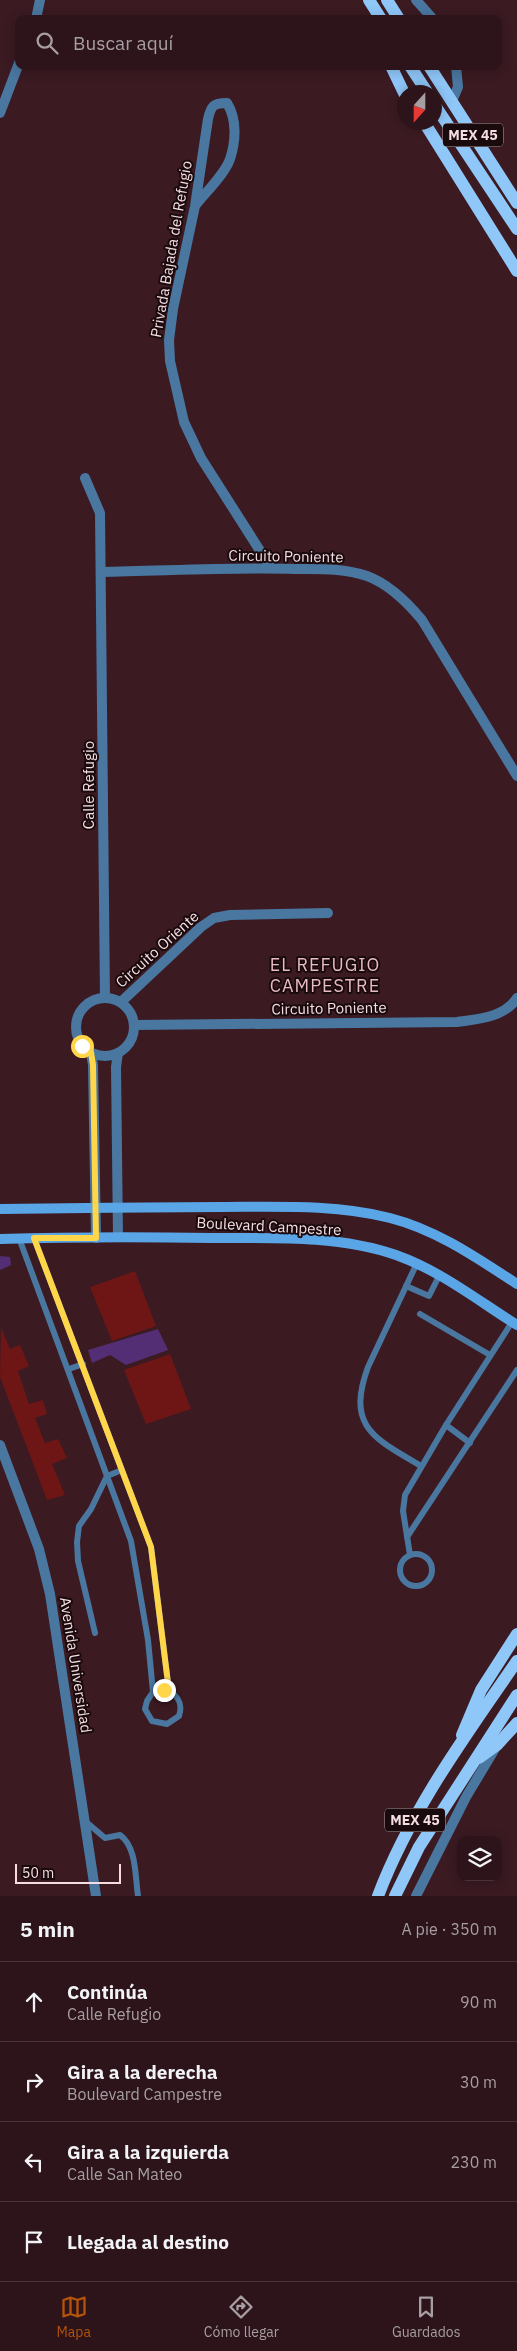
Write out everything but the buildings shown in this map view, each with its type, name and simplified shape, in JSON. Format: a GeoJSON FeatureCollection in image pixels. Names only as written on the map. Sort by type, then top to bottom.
{"type":"FeatureCollection","features":[{"type":"Feature","properties":{"kind":"main road"},"geometry":{"type":"LineString","coordinates":[[369,0],[378,15]]}},
{"type":"Feature","properties":{"kind":"main road"},"geometry":{"type":"LineString","coordinates":[[386,0],[396,15]]}},
{"type":"Feature","properties":{"kind":"main road"},"geometry":{"type":"LineString","coordinates":[[393,70],[400,85]]}},
{"type":"Feature","properties":{"kind":"main road"},"geometry":{"type":"LineString","coordinates":[[413,70],[422,85]]}},
{"type":"Feature","properties":{"kind":"main road","name":"MEX 45"},"geometry":{"type":"LineString","coordinates":[[432,70],[517,203]]}},
{"type":"Feature","properties":{"kind":"main road","name":"MEX 45"},"geometry":{"type":"LineString","coordinates":[[442,116],[517,229]]}},
{"type":"Feature","properties":{"kind":"main road"},"geometry":{"type":"LineString","coordinates":[[429,130],[517,272]]}},
{"type":"Feature","properties":{"kind":"main road"},"geometry":{"type":"LineString","coordinates":[[458,1747],[471,1708],[517,1634]]}},
{"type":"Feature","properties":{"kind":"main road","name":"MEX 45"},"geometry":{"type":"LineString","coordinates":[[378,1896],[404,1838],[458,1747],[517,1661]]}},
{"type":"Feature","properties":{"kind":"main road","name":"MEX 45"},"geometry":{"type":"LineString","coordinates":[[395,1896],[419,1847],[470,1764],[517,1695]]}},
{"type":"Feature","properties":{"kind":"main road"},"geometry":{"type":"LineString","coordinates":[[470,1764],[497,1745],[517,1723]]}},
{"type":"Feature","properties":{"kind":"street"},"geometry":{"type":"LineString","coordinates":[[37,15],[40,0]]}},
{"type":"Feature","properties":{"kind":"street"},"geometry":{"type":"LineString","coordinates":[[416,0],[430,15]]}},
{"type":"Feature","properties":{"kind":"street"},"geometry":{"type":"LineString","coordinates":[[0,113],[16,70]]}},
{"type":"Feature","properties":{"kind":"street"},"geometry":{"type":"LineString","coordinates":[[452,101],[458,87],[456,70]]}},
{"type":"Feature","properties":{"kind":"street","name":"Privada Bajada del Refugio"},"geometry":{"type":"LineString","coordinates":[[195,206],[230,159],[235,124],[233,112],[227,103],[216,103],[211,107],[208,119],[195,206],[172,309],[169,340],[170,361],[175,390],[184,422],[201,458],[271,568]]}},
{"type":"Feature","properties":{"kind":"street","name":"Calle Refugio"},"geometry":{"type":"LineString","coordinates":[[86,478],[100,513],[105,998]]}},
{"type":"Feature","properties":{"kind":"street","name":"Circuito Poniente"},"geometry":{"type":"LineString","coordinates":[[101,572],[271,568],[345,570],[367,576],[384,584],[407,603],[422,620],[517,776]]}},
{"type":"Feature","properties":{"kind":"street","name":"Circuito Oriente"},"geometry":{"type":"LineString","coordinates":[[120,1002],[201,927],[214,918],[252,913],[328,913]]}},
{"type":"Feature","properties":{"kind":"street"},"geometry":{"type":"LineString","coordinates":[[105,998],[120,1002],[128,1008],[134,1025],[130,1042],[118,1053],[104,1056],[91,1052],[80,1041],[76,1025],[78,1014],[94,1000],[105,998]]}},
{"type":"Feature","properties":{"kind":"street","name":"Circuito Poniente"},"geometry":{"type":"LineString","coordinates":[[134,1025],[456,1022],[484,1018],[500,1012],[517,998]]}},
{"type":"Feature","properties":{"kind":"street"},"geometry":{"type":"LineString","coordinates":[[91,1052],[93,1065],[96,1238]]}},
{"type":"Feature","properties":{"kind":"street"},"geometry":{"type":"LineString","coordinates":[[118,1053],[116,1067],[118,1237]]}},
{"type":"Feature","properties":{"kind":"street","name":"Boulevard Campestre"},"geometry":{"type":"LineString","coordinates":[[0,1209],[287,1207],[346,1210],[390,1218],[427,1230],[459,1246],[517,1284]]}},
{"type":"Feature","properties":{"kind":"street","name":"Boulevard Campestre"},"geometry":{"type":"LineString","coordinates":[[0,1239],[118,1237],[323,1240],[394,1254],[417,1263],[440,1274],[514,1324]]}},
{"type":"Feature","properties":{"kind":"street","name":"Avenida Universidad"},"geometry":{"type":"LineString","coordinates":[[0,1445],[45,1568],[96,1896]]}},
{"type":"Feature","properties":{"kind":"street"},"geometry":{"type":"LineString","coordinates":[[416,1896],[466,1797],[497,1745]]}},
{"type":"Feature","properties":{"kind":"lane"},"geometry":{"type":"LineString","coordinates":[[20,1238],[131,1542],[136,1562],[148,1640],[153,1692],[147,1701],[145,1710],[156,1724],[166,1724],[174,1721],[181,1711],[179,1700],[169,1691],[151,1547],[34,1238]]}},
{"type":"Feature","properties":{"kind":"lane"},"geometry":{"type":"LineString","coordinates":[[417,1263],[368,1367],[362,1384],[360,1406],[364,1422],[371,1433],[421,1466]]}},
{"type":"Feature","properties":{"kind":"lane"},"geometry":{"type":"LineString","coordinates":[[406,1286],[429,1296],[440,1274]]}},
{"type":"Feature","properties":{"kind":"lane"},"geometry":{"type":"LineString","coordinates":[[420,1314],[490,1355]]}},
{"type":"Feature","properties":{"kind":"lane"},"geometry":{"type":"LineString","coordinates":[[410,1555],[403,1503],[421,1466],[446,1425],[490,1355],[514,1324]]}},
{"type":"Feature","properties":{"kind":"lane"},"geometry":{"type":"LineString","coordinates":[[69,1369],[83,1364]]}},
{"type":"Feature","properties":{"kind":"lane"},"geometry":{"type":"LineString","coordinates":[[407,1537],[517,1370]]}},
{"type":"Feature","properties":{"kind":"lane"},"geometry":{"type":"LineString","coordinates":[[446,1425],[470,1443]]}},
{"type":"Feature","properties":{"kind":"lane"},"geometry":{"type":"LineString","coordinates":[[95,1633],[78,1561],[77,1542],[79,1526],[91,1509],[107,1476],[122,1470]]}},
{"type":"Feature","properties":{"kind":"lane"},"geometry":{"type":"LineString","coordinates":[[410,1555],[420,1555],[429,1561],[431,1566],[430,1576],[422,1584],[412,1585],[407,1583],[400,1574],[402,1562],[410,1555]]}},
{"type":"Feature","properties":{"kind":"lane"},"geometry":{"type":"LineString","coordinates":[[153,1692],[169,1691]]}},
{"type":"Feature","properties":{"kind":"lane"},"geometry":{"type":"LineString","coordinates":[[85,1821],[105,1838],[120,1836],[128,1841],[132,1849],[138,1896]]}},
{"type":"Feature","properties":{"kind":"shaded area"},"geometry":{"type":"Polygon","coordinates":[[[0,1256],[10,1257],[11,1265],[0,1270],[0,1256]]]}},
{"type":"Feature","properties":{"kind":"shaded area"},"geometry":{"type":"Polygon","coordinates":[[[158,1329],[168,1350],[126,1365],[110,1355],[92,1363],[88,1350],[158,1329]]]}},
{"type":"Feature","properties":{"kind":"district","name":"EL REFUGIO CAMPESTRE"},"geometry":{"type":"Point","coordinates":[325,974]}},
{"type":"Feature","properties":{"kind":"route"},"geometry":{"type":"LineString","coordinates":[[82,1046],[91,1052],[93,1065],[96,1238],[34,1238],[151,1547],[169,1691],[164,1690]]}}]}
